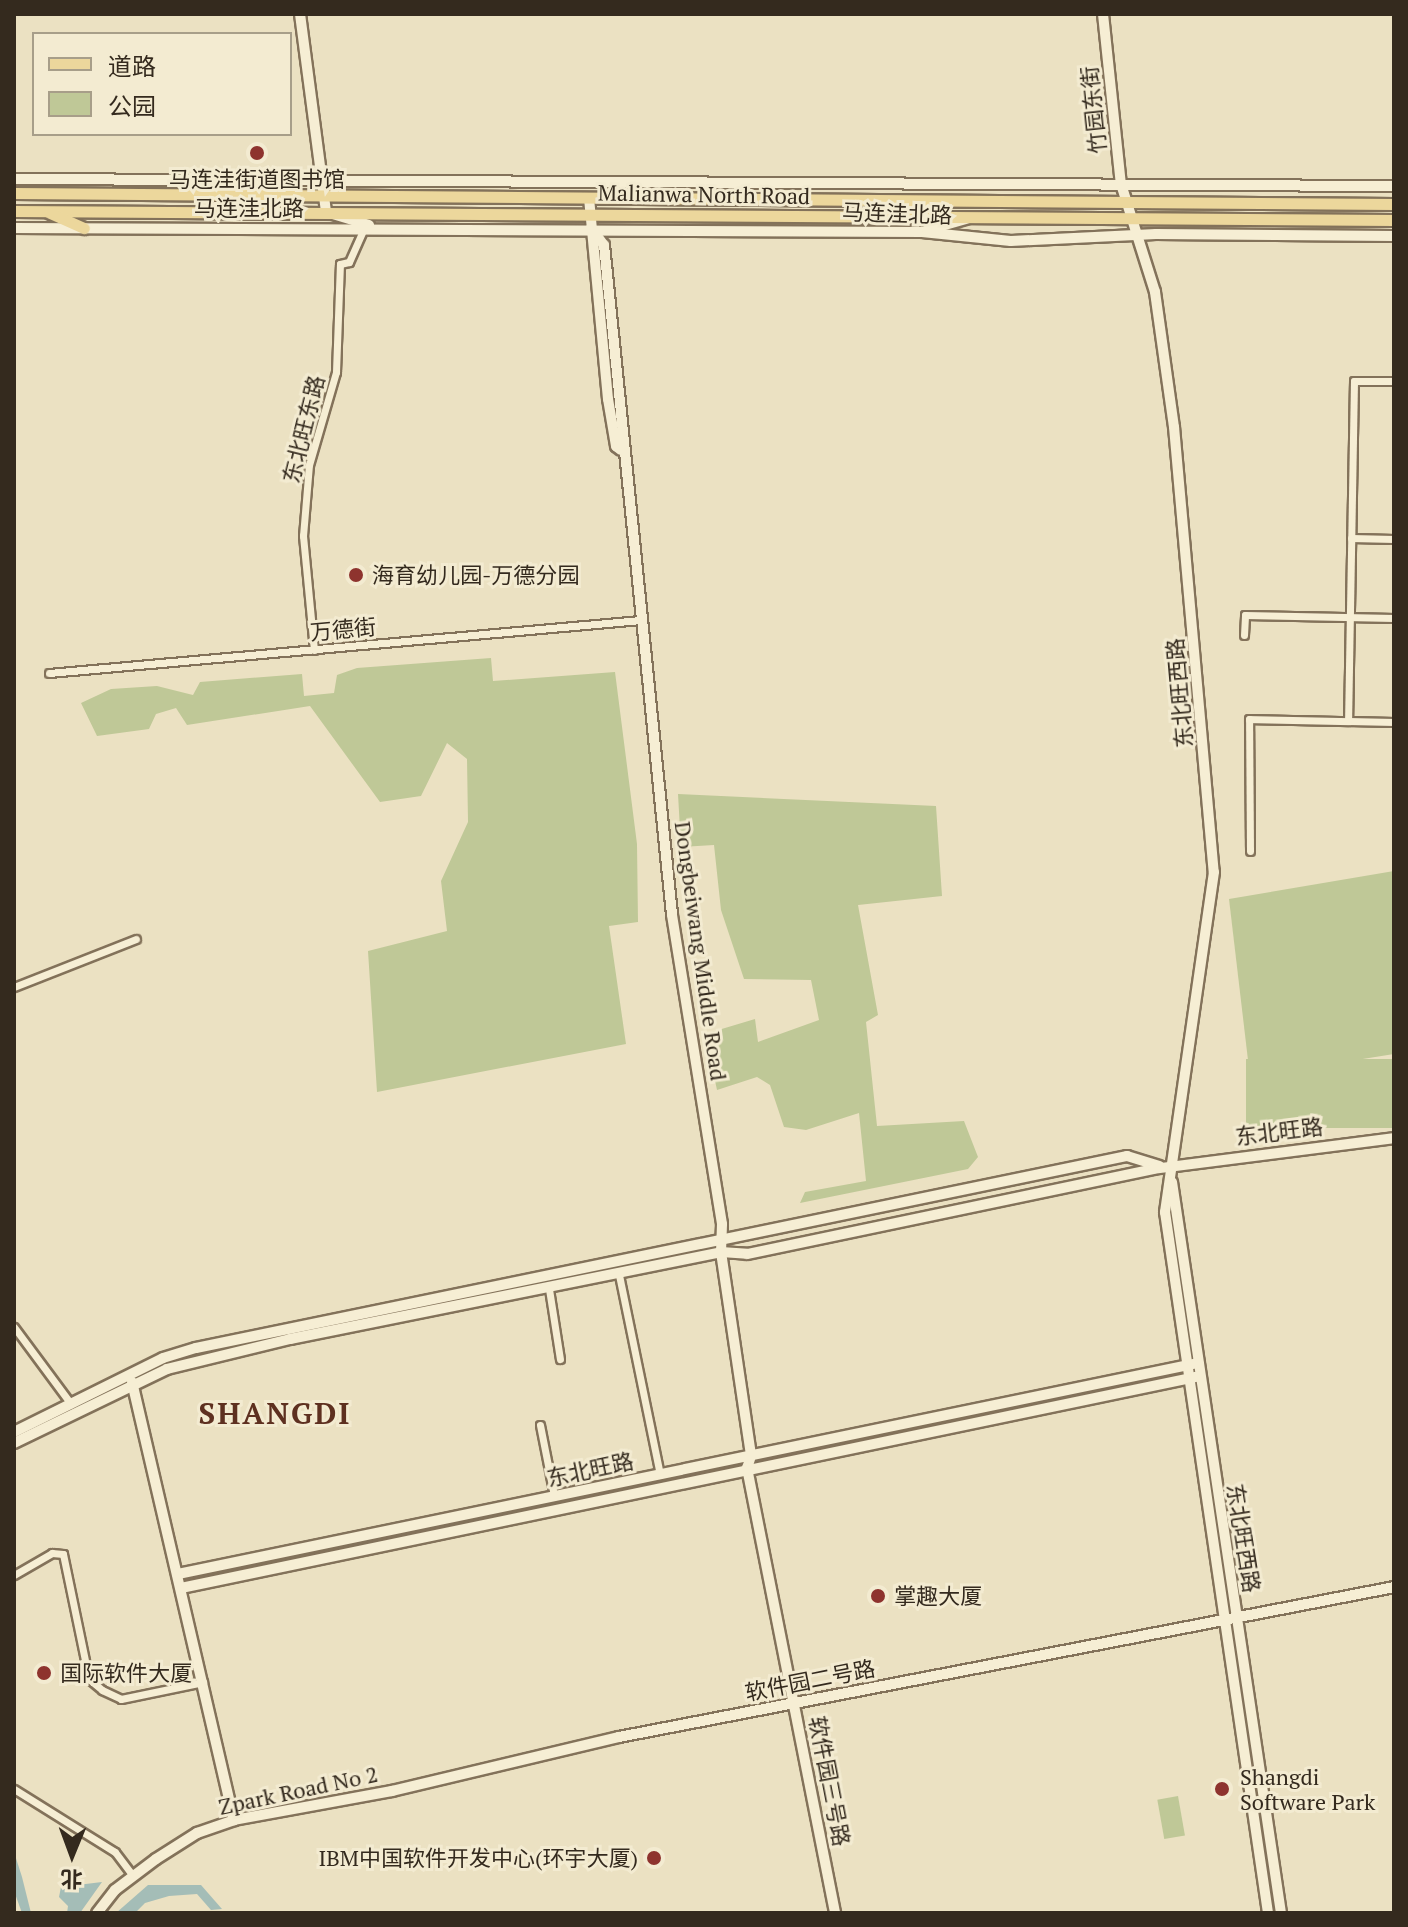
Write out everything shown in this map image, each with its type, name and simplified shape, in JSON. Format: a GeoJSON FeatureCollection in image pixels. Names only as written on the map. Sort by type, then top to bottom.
{"type":"FeatureCollection","features":[{"type":"Feature","properties":{"kind":"main road","name":"Malianwa North Road"},"geometry":{"type":"LineString","coordinates":[[14,193],[1394,204]]}},
{"type":"Feature","properties":{"kind":"main road","name":"Malianwa North Road"},"geometry":{"type":"LineString","coordinates":[[14,211],[590,212],[1394,220]]}},
{"type":"Feature","properties":{"kind":"main road"},"geometry":{"type":"LineString","coordinates":[[46,211],[84,228]]}},
{"type":"Feature","properties":{"kind":"street"},"geometry":{"type":"LineString","coordinates":[[300,14],[326,212],[378,228]]}},
{"type":"Feature","properties":{"kind":"street","name":"竹园东街"},"geometry":{"type":"LineString","coordinates":[[1103,14],[1121,184],[1131,217]]}},
{"type":"Feature","properties":{"kind":"street","name":"马连洼北路"},"geometry":{"type":"LineString","coordinates":[[14,179],[1394,186]]}},
{"type":"Feature","properties":{"kind":"street"},"geometry":{"type":"LineString","coordinates":[[477,183],[528,197]]}},
{"type":"Feature","properties":{"kind":"street","name":"Dongbeiwang Middle Road"},"geometry":{"type":"LineString","coordinates":[[589,198],[608,399],[616,446],[621,450],[676,940],[722,1236],[721,1252],[751,1456]]}},
{"type":"Feature","properties":{"kind":"street"},"geometry":{"type":"LineString","coordinates":[[922,232],[974,217]]}},
{"type":"Feature","properties":{"kind":"street","name":"东北旺西路"},"geometry":{"type":"LineString","coordinates":[[1131,217],[1155,292],[1174,427],[1214,872],[1170,1168],[1192,1364],[1230,1618],[1268,1913]]}},
{"type":"Feature","properties":{"kind":"street"},"geometry":{"type":"LineString","coordinates":[[1199,218],[1245,235]]}},
{"type":"Feature","properties":{"kind":"street","name":"马连洼北路"},"geometry":{"type":"LineString","coordinates":[[14,228],[591,228],[922,232],[1011,241],[1139,239],[1156,234],[1394,236]]}},
{"type":"Feature","properties":{"kind":"street","name":"东北旺东路"},"geometry":{"type":"LineString","coordinates":[[314,650],[303,536],[309,465],[336,372],[340,264],[349,262],[364,228]]}},
{"type":"Feature","properties":{"kind":"street"},"geometry":{"type":"LineString","coordinates":[[1348,721],[1354,381],[1394,381]]}},
{"type":"Feature","properties":{"kind":"street"},"geometry":{"type":"LineString","coordinates":[[1351,538],[1394,539]]}},
{"type":"Feature","properties":{"kind":"street"},"geometry":{"type":"LineString","coordinates":[[1244,635],[1245,615],[1394,618]]}},
{"type":"Feature","properties":{"kind":"street","name":"万德街"},"geometry":{"type":"LineString","coordinates":[[49,673],[640,620]]}},
{"type":"Feature","properties":{"kind":"street"},"geometry":{"type":"LineString","coordinates":[[1250,851],[1249,719],[1394,722]]}},
{"type":"Feature","properties":{"kind":"street"},"geometry":{"type":"LineString","coordinates":[[14,987],[136,939]]}},
{"type":"Feature","properties":{"kind":"street","name":"东北旺路"},"geometry":{"type":"LineString","coordinates":[[14,1443],[167,1369],[275,1343],[721,1252],[747,1254],[1170,1168],[1394,1138]]}},
{"type":"Feature","properties":{"kind":"street","name":"东北旺路"},"geometry":{"type":"LineString","coordinates":[[14,1432],[130,1374],[196,1348],[722,1236],[1127,1156],[1170,1168]]}},
{"type":"Feature","properties":{"kind":"street"},"geometry":{"type":"LineString","coordinates":[[619,1275],[660,1475]]}},
{"type":"Feature","properties":{"kind":"street"},"geometry":{"type":"LineString","coordinates":[[549,1289],[560,1359]]}},
{"type":"Feature","properties":{"kind":"street"},"geometry":{"type":"LineString","coordinates":[[14,1327],[71,1404]]}},
{"type":"Feature","properties":{"kind":"street","name":"东北旺路"},"geometry":{"type":"LineString","coordinates":[[178,1574],[1192,1364]]}},
{"type":"Feature","properties":{"kind":"street"},"geometry":{"type":"LineString","coordinates":[[130,1374],[234,1820]]}},
{"type":"Feature","properties":{"kind":"street","name":"东北旺路"},"geometry":{"type":"LineString","coordinates":[[181,1588],[1194,1377]]}},
{"type":"Feature","properties":{"kind":"street"},"geometry":{"type":"LineString","coordinates":[[540,1425],[554,1496]]}},
{"type":"Feature","properties":{"kind":"street"},"geometry":{"type":"LineString","coordinates":[[747,1468],[751,1456]]}},
{"type":"Feature","properties":{"kind":"street","name":"软件园三号路"},"geometry":{"type":"LineString","coordinates":[[747,1468],[835,1913]]}},
{"type":"Feature","properties":{"kind":"street"},"geometry":{"type":"LineString","coordinates":[[14,1575],[52,1553],[63,1554],[89,1679],[102,1690],[121,1699],[203,1682]]}},
{"type":"Feature","properties":{"kind":"street","name":"软件园二号路"},"geometry":{"type":"LineString","coordinates":[[794,1703],[1394,1587]]}},
{"type":"Feature","properties":{"kind":"street","name":"东北旺西路"},"geometry":{"type":"LineString","coordinates":[[1230,1618],[1281,1913]]}},
{"type":"Feature","properties":{"kind":"street","name":"Zpark Road No 2"},"geometry":{"type":"LineString","coordinates":[[97,1913],[133,1876],[197,1833],[234,1820],[392,1791],[619,1737],[794,1703]]}},
{"type":"Feature","properties":{"kind":"street"},"geometry":{"type":"LineString","coordinates":[[14,1789],[115,1852],[133,1876]]}},
{"type":"Feature","properties":{"kind":"green space"},"geometry":{"type":"Polygon","coordinates":[[[491,658],[493,681],[615,672],[637,844],[638,922],[609,926],[626,1044],[377,1092],[368,951],[447,931],[441,881],[468,822],[467,759],[447,743],[421,796],[380,802],[310,706],[187,725],[176,708],[156,714],[149,729],[97,736],[81,703],[111,689],[157,686],[193,695],[200,682],[302,674],[304,696],[334,693],[337,675],[357,668],[491,658]]]}},
{"type":"Feature","properties":{"kind":"green space"},"geometry":{"type":"Polygon","coordinates":[[[678,794],[936,806],[942,896],[858,905],[878,1015],[866,1022],[877,1126],[964,1121],[978,1157],[968,1169],[800,1203],[805,1192],[866,1181],[859,1113],[806,1130],[784,1127],[770,1085],[757,1077],[717,1090],[705,1034],[755,1019],[758,1042],[819,1020],[811,980],[744,979],[721,910],[714,845],[681,847],[678,794]]]}},
{"type":"Feature","properties":{"kind":"green space"},"geometry":{"type":"Polygon","coordinates":[[[1394,871],[1394,1054],[1250,1077],[1229,899],[1394,871]]]}},
{"type":"Feature","properties":{"kind":"green space"},"geometry":{"type":"Polygon","coordinates":[[[1246,1059],[1394,1059],[1394,1128],[1246,1128],[1246,1059]]]}},
{"type":"Feature","properties":{"kind":"green space"},"geometry":{"type":"Polygon","coordinates":[[[1178,1796],[1185,1835],[1164,1839],[1157,1800],[1178,1796]]]}},
{"type":"Feature","properties":{"kind":"water"},"geometry":{"type":"Polygon","coordinates":[[[14,1852],[31,1913],[22,1913],[14,1891],[14,1852]]]}},
{"type":"Feature","properties":{"kind":"water"},"geometry":{"type":"Polygon","coordinates":[[[102,1882],[80,1913],[67,1913],[68,1906],[59,1897],[61,1887],[102,1882]]]}},
{"type":"Feature","properties":{"kind":"water"},"geometry":{"type":"Polygon","coordinates":[[[148,1885],[201,1885],[222,1909],[211,1910],[197,1894],[169,1896],[145,1903],[135,1913],[116,1913],[148,1885]]]}},
{"type":"Feature","properties":{"kind":"place","name":"马连洼街道图书馆"},"geometry":{"type":"Point","coordinates":[257,153]}},
{"type":"Feature","properties":{"kind":"place","name":"海育幼儿园-万德分园"},"geometry":{"type":"Point","coordinates":[356,575]}},
{"type":"Feature","properties":{"kind":"place","name":"掌趣大厦"},"geometry":{"type":"Point","coordinates":[878,1596]}},
{"type":"Feature","properties":{"kind":"place","name":"国际软件大厦"},"geometry":{"type":"Point","coordinates":[44,1673]}},
{"type":"Feature","properties":{"kind":"place","name":"Shangdi Software Park"},"geometry":{"type":"Point","coordinates":[1222,1789]}},
{"type":"Feature","properties":{"kind":"place","name":"IBM中国软件开发中心(环宇大厦)"},"geometry":{"type":"Point","coordinates":[654,1858]}},
{"type":"Feature","properties":{"kind":"district","name":"SHANGDI"},"geometry":{"type":"Point","coordinates":[275,1413]}}]}
